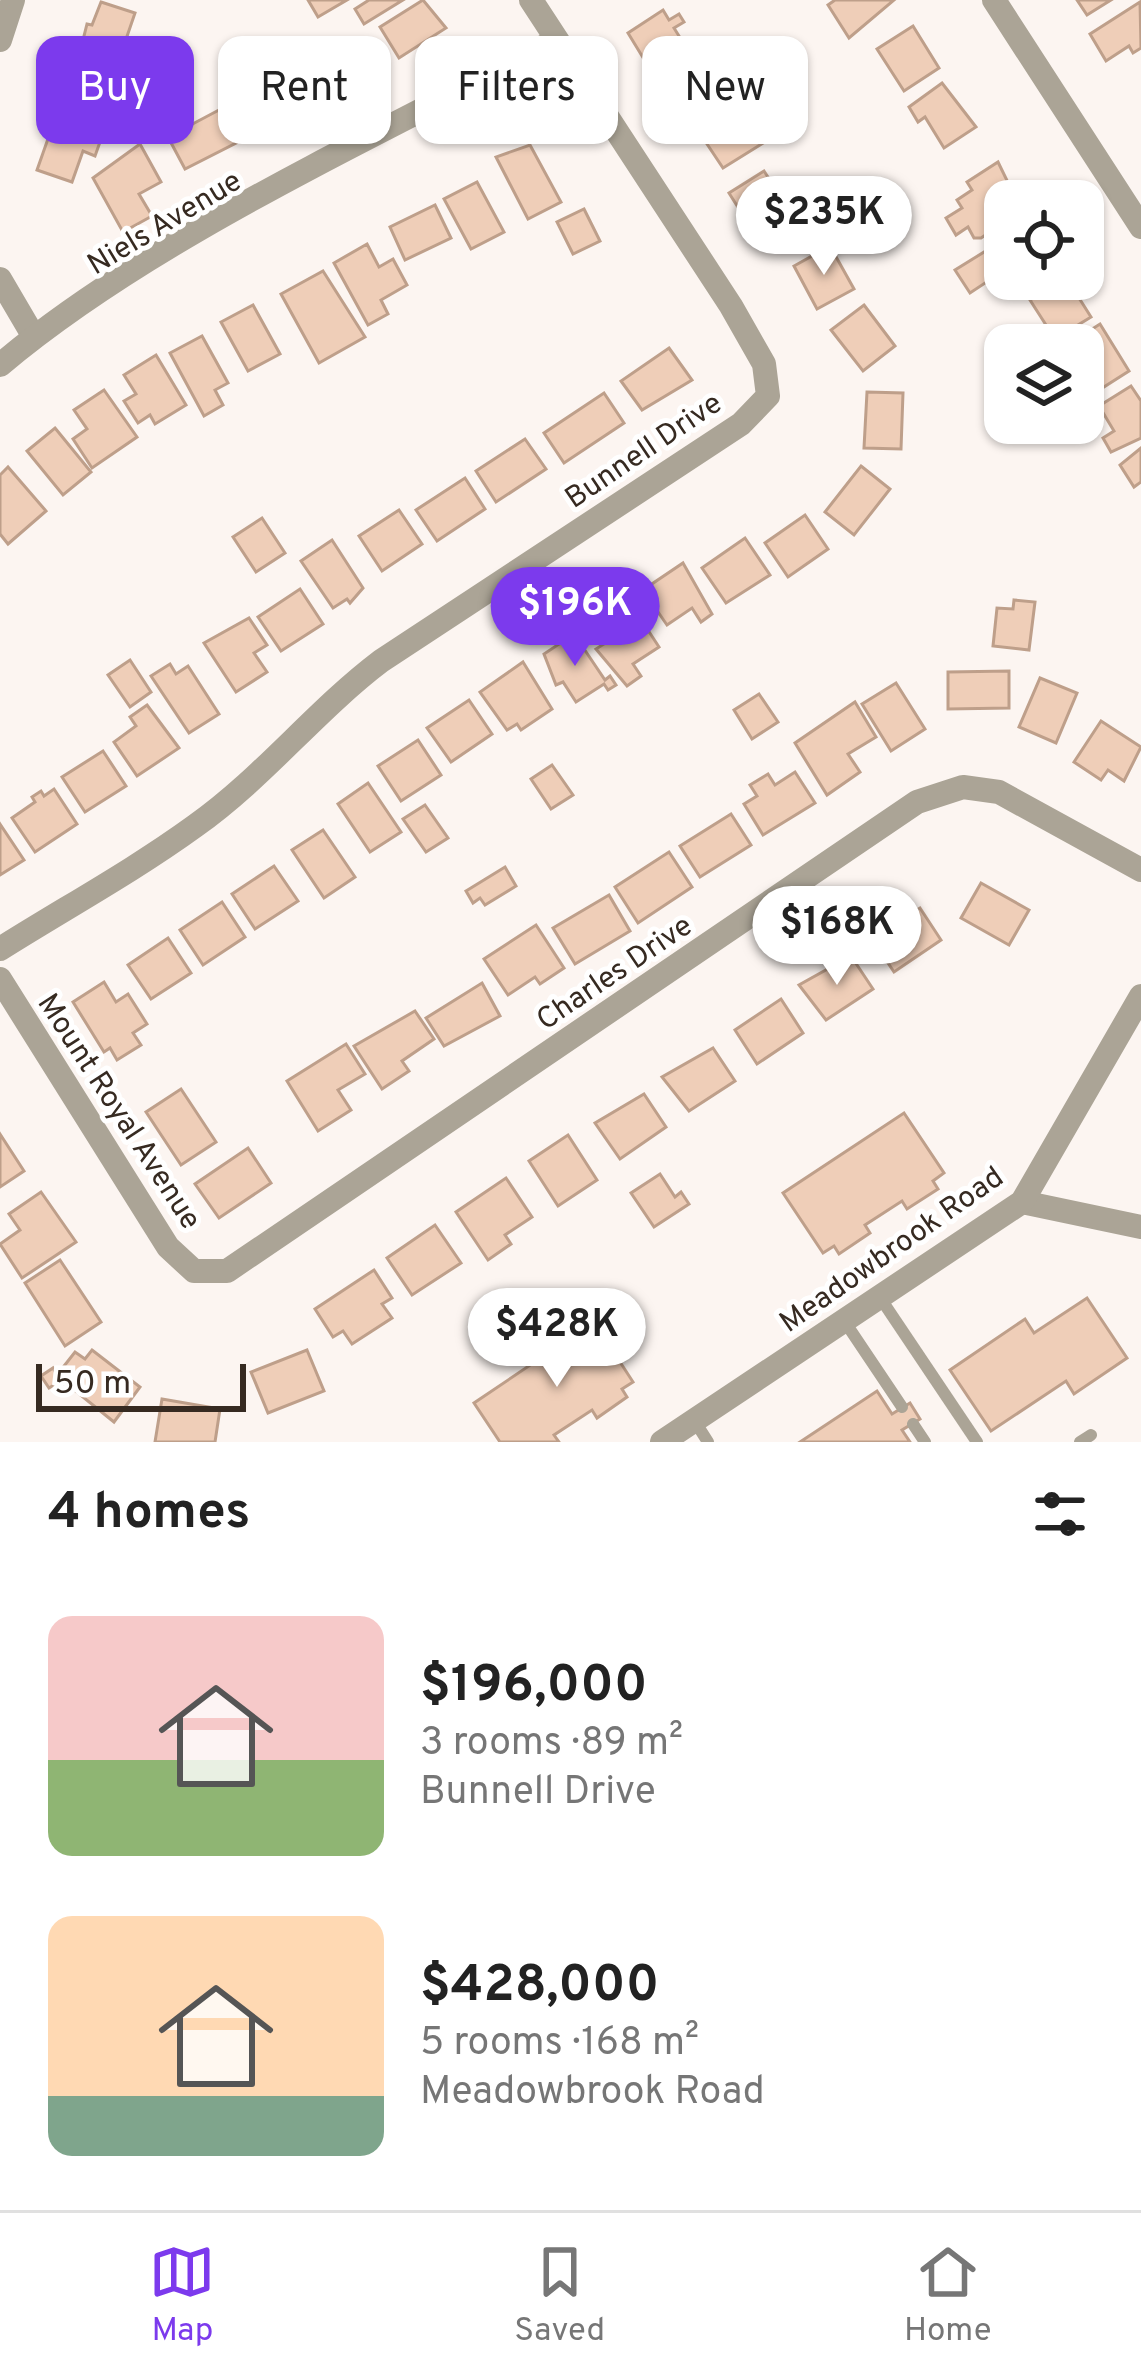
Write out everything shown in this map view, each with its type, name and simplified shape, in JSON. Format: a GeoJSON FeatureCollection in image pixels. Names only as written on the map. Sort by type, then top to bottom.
{"type":"FeatureCollection","features":[{"type":"Feature","properties":{"kind":"street"},"geometry":{"type":"LineString","coordinates":[[0,40],[13,0]]}},
{"type":"Feature","properties":{"kind":"street","name":"Bunnell Drive"},"geometry":{"type":"LineString","coordinates":[[531,0],[554,36]]}},
{"type":"Feature","properties":{"kind":"street"},"geometry":{"type":"LineString","coordinates":[[994,0],[1141,227]]}},
{"type":"Feature","properties":{"kind":"street","name":"Niels Avenue"},"geometry":{"type":"LineString","coordinates":[[0,365],[34,337],[188,238],[415,116]]}},
{"type":"Feature","properties":{"kind":"street","name":"Bunnell Drive"},"geometry":{"type":"LineString","coordinates":[[0,949],[197,825],[367,671],[741,424],[768,395],[764,364],[731,306],[618,134]]}},
{"type":"Feature","properties":{"kind":"street"},"geometry":{"type":"LineString","coordinates":[[0,279],[34,337]]}},
{"type":"Feature","properties":{"kind":"street","name":"Charles Drive"},"geometry":{"type":"LineString","coordinates":[[194,1271],[227,1271],[917,802],[963,787],[999,792],[1141,870]]}},
{"type":"Feature","properties":{"kind":"street","name":"Mount Royal Avenue"},"geometry":{"type":"LineString","coordinates":[[0,979],[168,1247],[194,1271]]}},
{"type":"Feature","properties":{"kind":"street","name":"Meadowbrook Road"},"geometry":{"type":"LineString","coordinates":[[662,1442],[701,1431],[843,1319],[1022,1202],[1141,996]]}},
{"type":"Feature","properties":{"kind":"street"},"geometry":{"type":"LineString","coordinates":[[1022,1202],[1141,1227]]}},
{"type":"Feature","properties":{"kind":"lane"},"geometry":{"type":"LineString","coordinates":[[879,1296],[977,1442]]}},
{"type":"Feature","properties":{"kind":"lane"},"geometry":{"type":"LineString","coordinates":[[843,1319],[902,1407]]}},
{"type":"Feature","properties":{"kind":"lane"},"geometry":{"type":"LineString","coordinates":[[913,1424],[926,1442]]}},
{"type":"Feature","properties":{"kind":"building"},"geometry":{"type":"Polygon","coordinates":[[[308,0],[347,0],[318,17],[308,0]]]}},
{"type":"Feature","properties":{"kind":"building"},"geometry":{"type":"Polygon","coordinates":[[[369,0],[403,0],[364,24],[355,9],[369,0]]]}},
{"type":"Feature","properties":{"kind":"building"},"geometry":{"type":"Polygon","coordinates":[[[423,0],[446,28],[433,36],[415,36],[415,48],[399,58],[391,36],[380,27],[423,0]]]}},
{"type":"Feature","properties":{"kind":"building"},"geometry":{"type":"Polygon","coordinates":[[[835,0],[894,0],[849,38],[828,5],[835,0]]]}},
{"type":"Feature","properties":{"kind":"building"},"geometry":{"type":"Polygon","coordinates":[[[1077,0],[1111,0],[1087,15],[1077,0]]]}},
{"type":"Feature","properties":{"kind":"building"},"geometry":{"type":"Polygon","coordinates":[[[101,2],[135,13],[127,36],[84,36],[87,24],[92,25],[101,2]]]}},
{"type":"Feature","properties":{"kind":"building"},"geometry":{"type":"Polygon","coordinates":[[[1140,2],[1141,48],[1133,53],[1129,46],[1106,61],[1090,34],[1140,2]]]}},
{"type":"Feature","properties":{"kind":"building"},"geometry":{"type":"Polygon","coordinates":[[[663,10],[669,20],[679,14],[684,22],[674,28],[679,36],[642,36],[642,56],[628,33],[663,10]]]}},
{"type":"Feature","properties":{"kind":"building"},"geometry":{"type":"Polygon","coordinates":[[[913,26],[939,68],[904,91],[877,49],[913,26]]]}},
{"type":"Feature","properties":{"kind":"building"},"geometry":{"type":"Polygon","coordinates":[[[942,83],[976,127],[944,148],[925,117],[918,122],[909,107],[942,83]]]}},
{"type":"Feature","properties":{"kind":"building"},"geometry":{"type":"Polygon","coordinates":[[[218,111],[218,144],[234,144],[185,169],[172,144],[194,144],[194,123],[218,111]]]}},
{"type":"Feature","properties":{"kind":"building"},"geometry":{"type":"Polygon","coordinates":[[[46,144],[99,144],[95,156],[83,151],[72,182],[37,170],[46,144]]]}},
{"type":"Feature","properties":{"kind":"building"},"geometry":{"type":"Polygon","coordinates":[[[140,144],[161,182],[139,194],[152,216],[123,232],[93,178],[140,144]]]}},
{"type":"Feature","properties":{"kind":"building"},"geometry":{"type":"Polygon","coordinates":[[[707,144],[762,144],[723,168],[707,144]]]}},
{"type":"Feature","properties":{"kind":"building"},"geometry":{"type":"Polygon","coordinates":[[[530,145],[561,202],[528,219],[496,157],[530,145]]]}},
{"type":"Feature","properties":{"kind":"building"},"geometry":{"type":"Polygon","coordinates":[[[998,162],[1007,180],[984,180],[981,238],[974,238],[968,227],[956,235],[946,218],[962,208],[957,200],[972,190],[967,182],[998,162]]]}},
{"type":"Feature","properties":{"kind":"building"},"geometry":{"type":"Polygon","coordinates":[[[764,171],[792,214],[756,236],[729,193],[764,171]]]}},
{"type":"Feature","properties":{"kind":"building"},"geometry":{"type":"Polygon","coordinates":[[[477,182],[504,232],[471,249],[444,199],[477,182]]]}},
{"type":"Feature","properties":{"kind":"building"},"geometry":{"type":"Polygon","coordinates":[[[435,205],[451,238],[405,260],[390,227],[435,205]]]}},
{"type":"Feature","properties":{"kind":"building"},"geometry":{"type":"Polygon","coordinates":[[[584,209],[600,241],[573,254],[557,222],[584,209]]]}},
{"type":"Feature","properties":{"kind":"building"},"geometry":{"type":"Polygon","coordinates":[[[367,244],[379,267],[393,259],[407,285],[381,300],[388,314],[368,325],[334,263],[367,244]]]}},
{"type":"Feature","properties":{"kind":"building"},"geometry":{"type":"Polygon","coordinates":[[[830,246],[854,289],[817,309],[794,266],[830,246]]]}},
{"type":"Feature","properties":{"kind":"building"},"geometry":{"type":"Polygon","coordinates":[[[984,252],[984,284],[970,293],[955,270],[984,252]]]}},
{"type":"Feature","properties":{"kind":"building"},"geometry":{"type":"Polygon","coordinates":[[[323,271],[365,337],[319,363],[281,294],[323,271]]]}},
{"type":"Feature","properties":{"kind":"building"},"geometry":{"type":"Polygon","coordinates":[[[1030,300],[1080,300],[1091,317],[1080,324],[1045,324],[1030,300]]]}},
{"type":"Feature","properties":{"kind":"building"},"geometry":{"type":"Polygon","coordinates":[[[253,305],[280,354],[248,371],[221,322],[253,305]]]}},
{"type":"Feature","properties":{"kind":"building"},"geometry":{"type":"Polygon","coordinates":[[[864,305],[895,346],[863,371],[831,330],[864,305]]]}},
{"type":"Feature","properties":{"kind":"building"},"geometry":{"type":"Polygon","coordinates":[[[1104,330],[1129,371],[1104,387],[1104,330]]]}},
{"type":"Feature","properties":{"kind":"building"},"geometry":{"type":"Polygon","coordinates":[[[202,336],[228,383],[215,390],[223,405],[204,416],[170,353],[202,336]]]}},
{"type":"Feature","properties":{"kind":"building"},"geometry":{"type":"Polygon","coordinates":[[[669,348],[692,380],[642,410],[621,381],[669,348]]]}},
{"type":"Feature","properties":{"kind":"building"},"geometry":{"type":"Polygon","coordinates":[[[156,355],[186,405],[155,424],[150,415],[138,423],[124,401],[136,394],[124,375],[156,355]]]}},
{"type":"Feature","properties":{"kind":"building"},"geometry":{"type":"Polygon","coordinates":[[[1131,386],[1141,401],[1141,438],[1111,452],[1104,437],[1114,431],[1104,414],[1104,403],[1131,386]]]}},
{"type":"Feature","properties":{"kind":"building"},"geometry":{"type":"Polygon","coordinates":[[[104,390],[137,437],[92,468],[73,439],[87,429],[74,410],[104,390]]]}},
{"type":"Feature","properties":{"kind":"building"},"geometry":{"type":"Polygon","coordinates":[[[867,392],[903,393],[901,449],[864,448],[867,392]]]}},
{"type":"Feature","properties":{"kind":"building"},"geometry":{"type":"Polygon","coordinates":[[[604,393],[624,423],[564,463],[544,433],[604,393]]]}},
{"type":"Feature","properties":{"kind":"building"},"geometry":{"type":"Polygon","coordinates":[[[55,428],[91,472],[63,495],[27,451],[55,428]]]}},
{"type":"Feature","properties":{"kind":"building"},"geometry":{"type":"Polygon","coordinates":[[[525,439],[546,469],[496,502],[476,471],[525,439]]]}},
{"type":"Feature","properties":{"kind":"building"},"geometry":{"type":"Polygon","coordinates":[[[1141,448],[1141,482],[1134,487],[1120,465],[1141,448]]]}},
{"type":"Feature","properties":{"kind":"building"},"geometry":{"type":"Polygon","coordinates":[[[861,466],[890,489],[854,535],[825,512],[861,466]]]}},
{"type":"Feature","properties":{"kind":"building"},"geometry":{"type":"Polygon","coordinates":[[[8,467],[46,511],[8,544],[0,534],[0,475],[8,467]]]}},
{"type":"Feature","properties":{"kind":"building"},"geometry":{"type":"Polygon","coordinates":[[[465,478],[485,509],[437,541],[416,510],[465,478]]]}},
{"type":"Feature","properties":{"kind":"building"},"geometry":{"type":"Polygon","coordinates":[[[399,510],[422,544],[382,571],[359,536],[399,510]]]}},
{"type":"Feature","properties":{"kind":"building"},"geometry":{"type":"Polygon","coordinates":[[[805,515],[828,549],[788,577],[765,543],[805,515]]]}},
{"type":"Feature","properties":{"kind":"building"},"geometry":{"type":"Polygon","coordinates":[[[262,518],[285,553],[256,572],[233,537],[262,518]]]}},
{"type":"Feature","properties":{"kind":"building"},"geometry":{"type":"Polygon","coordinates":[[[745,538],[770,575],[726,603],[702,568],[745,538]]]}},
{"type":"Feature","properties":{"kind":"building"},"geometry":{"type":"Polygon","coordinates":[[[332,540],[363,588],[350,603],[347,599],[333,608],[301,561],[332,540]]]}},
{"type":"Feature","properties":{"kind":"building"},"geometry":{"type":"Polygon","coordinates":[[[683,563],[712,614],[701,622],[692,608],[667,625],[643,590],[683,563]]]}},
{"type":"Feature","properties":{"kind":"building"},"geometry":{"type":"Polygon","coordinates":[[[300,589],[323,624],[281,651],[258,617],[300,589]]]}},
{"type":"Feature","properties":{"kind":"building"},"geometry":{"type":"Polygon","coordinates":[[[627,598],[659,647],[633,664],[641,676],[627,686],[596,649],[610,640],[596,618],[627,598]]]}},
{"type":"Feature","properties":{"kind":"building"},"geometry":{"type":"Polygon","coordinates":[[[1014,600],[1035,602],[1029,650],[993,646],[997,608],[1013,609],[1014,600]]]}},
{"type":"Feature","properties":{"kind":"building"},"geometry":{"type":"Polygon","coordinates":[[[249,618],[267,645],[254,653],[267,672],[236,692],[204,643],[249,618]]]}},
{"type":"Feature","properties":{"kind":"building"},"geometry":{"type":"Polygon","coordinates":[[[574,634],[605,680],[610,676],[616,685],[608,690],[604,684],[576,702],[563,682],[556,685],[544,654],[574,634]]]}},
{"type":"Feature","properties":{"kind":"building"},"geometry":{"type":"Polygon","coordinates":[[[130,660],[151,692],[130,707],[108,675],[130,660]]]}},
{"type":"Feature","properties":{"kind":"building"},"geometry":{"type":"Polygon","coordinates":[[[523,662],[552,709],[521,730],[517,724],[507,730],[480,692],[523,662]]]}},
{"type":"Feature","properties":{"kind":"building"},"geometry":{"type":"Polygon","coordinates":[[[170,664],[176,674],[188,666],[219,714],[189,733],[151,676],[170,664]]]}},
{"type":"Feature","properties":{"kind":"building"},"geometry":{"type":"Polygon","coordinates":[[[1009,671],[1009,708],[948,709],[948,672],[1009,671]]]}},
{"type":"Feature","properties":{"kind":"building"},"geometry":{"type":"Polygon","coordinates":[[[1040,678],[1077,693],[1056,743],[1019,727],[1040,678]]]}},
{"type":"Feature","properties":{"kind":"building"},"geometry":{"type":"Polygon","coordinates":[[[896,683],[925,729],[891,751],[862,704],[896,683]]]}},
{"type":"Feature","properties":{"kind":"building"},"geometry":{"type":"Polygon","coordinates":[[[759,694],[778,722],[752,739],[734,710],[759,694]]]}},
{"type":"Feature","properties":{"kind":"building"},"geometry":{"type":"Polygon","coordinates":[[[469,700],[492,734],[451,762],[427,728],[469,700]]]}},
{"type":"Feature","properties":{"kind":"building"},"geometry":{"type":"Polygon","coordinates":[[[855,702],[876,737],[848,754],[860,772],[827,795],[795,743],[855,702]]]}},
{"type":"Feature","properties":{"kind":"building"},"geometry":{"type":"Polygon","coordinates":[[[147,705],[179,748],[137,776],[114,742],[136,726],[130,717],[147,705]]]}},
{"type":"Feature","properties":{"kind":"building"},"geometry":{"type":"Polygon","coordinates":[[[1101,721],[1141,747],[1124,781],[1108,770],[1101,780],[1074,762],[1101,721]]]}},
{"type":"Feature","properties":{"kind":"building"},"geometry":{"type":"Polygon","coordinates":[[[418,740],[441,775],[401,801],[378,766],[418,740]]]}},
{"type":"Feature","properties":{"kind":"building"},"geometry":{"type":"Polygon","coordinates":[[[103,751],[126,786],[85,812],[62,777],[103,751]]]}},
{"type":"Feature","properties":{"kind":"building"},"geometry":{"type":"Polygon","coordinates":[[[552,765],[573,795],[551,809],[531,779],[552,765]]]}},
{"type":"Feature","properties":{"kind":"building"},"geometry":{"type":"Polygon","coordinates":[[[795,772],[815,803],[763,835],[744,804],[757,796],[750,785],[768,774],[775,785],[795,772]]]}},
{"type":"Feature","properties":{"kind":"building"},"geometry":{"type":"Polygon","coordinates":[[[368,783],[401,832],[370,852],[338,804],[368,783]]]}},
{"type":"Feature","properties":{"kind":"building"},"geometry":{"type":"Polygon","coordinates":[[[54,789],[77,824],[35,852],[12,818],[35,802],[32,797],[54,789]]]}},
{"type":"Feature","properties":{"kind":"building"},"geometry":{"type":"Polygon","coordinates":[[[425,805],[448,838],[426,852],[403,819],[425,805]]]}},
{"type":"Feature","properties":{"kind":"building"},"geometry":{"type":"Polygon","coordinates":[[[731,814],[751,845],[700,877],[680,846],[731,814]]]}},
{"type":"Feature","properties":{"kind":"building"},"geometry":{"type":"Polygon","coordinates":[[[0,824],[24,860],[0,875],[0,824]]]}},
{"type":"Feature","properties":{"kind":"building"},"geometry":{"type":"Polygon","coordinates":[[[323,830],[355,877],[324,898],[292,850],[323,830]]]}},
{"type":"Feature","properties":{"kind":"building"},"geometry":{"type":"Polygon","coordinates":[[[669,852],[692,887],[638,923],[615,887],[669,852]]]}},
{"type":"Feature","properties":{"kind":"building"},"geometry":{"type":"Polygon","coordinates":[[[274,866],[298,901],[255,929],[232,894],[274,866]]]}},
{"type":"Feature","properties":{"kind":"building"},"geometry":{"type":"Polygon","coordinates":[[[505,867],[516,886],[485,905],[480,898],[473,903],[466,891],[505,867]]]}},
{"type":"Feature","properties":{"kind":"building"},"geometry":{"type":"Polygon","coordinates":[[[981,883],[1029,910],[1009,945],[961,918],[981,883]]]}},
{"type":"Feature","properties":{"kind":"building"},"geometry":{"type":"Polygon","coordinates":[[[609,895],[630,931],[575,964],[553,928],[609,895]]]}},
{"type":"Feature","properties":{"kind":"building"},"geometry":{"type":"Polygon","coordinates":[[[222,902],[245,937],[203,965],[180,930],[222,902]]]}},
{"type":"Feature","properties":{"kind":"building"},"geometry":{"type":"Polygon","coordinates":[[[920,908],[941,940],[894,972],[872,939],[920,908]]]}},
{"type":"Feature","properties":{"kind":"building"},"geometry":{"type":"Polygon","coordinates":[[[536,925],[564,968],[540,984],[535,977],[508,995],[484,959],[536,925]]]}},
{"type":"Feature","properties":{"kind":"building"},"geometry":{"type":"Polygon","coordinates":[[[168,938],[191,973],[151,999],[128,965],[168,938]]]}},
{"type":"Feature","properties":{"kind":"building"},"geometry":{"type":"Polygon","coordinates":[[[851,956],[873,989],[826,1020],[799,985],[851,956]]]}},
{"type":"Feature","properties":{"kind":"building"},"geometry":{"type":"Polygon","coordinates":[[[104,982],[116,1002],[128,994],[147,1024],[133,1033],[141,1045],[117,1060],[110,1048],[104,1052],[73,1002],[104,982]]]}},
{"type":"Feature","properties":{"kind":"building"},"geometry":{"type":"Polygon","coordinates":[[[482,983],[500,1016],[444,1046],[426,1018],[482,983]]]}},
{"type":"Feature","properties":{"kind":"building"},"geometry":{"type":"Polygon","coordinates":[[[781,999],[803,1033],[757,1064],[735,1030],[781,999]]]}},
{"type":"Feature","properties":{"kind":"building"},"geometry":{"type":"Polygon","coordinates":[[[415,1011],[434,1039],[402,1061],[409,1071],[382,1089],[354,1046],[415,1011]]]}},
{"type":"Feature","properties":{"kind":"building"},"geometry":{"type":"Polygon","coordinates":[[[346,1044],[365,1074],[338,1090],[351,1110],[318,1131],[287,1081],[346,1044]]]}},
{"type":"Feature","properties":{"kind":"building"},"geometry":{"type":"Polygon","coordinates":[[[713,1048],[735,1081],[689,1111],[662,1077],[713,1048]]]}},
{"type":"Feature","properties":{"kind":"building"},"geometry":{"type":"Polygon","coordinates":[[[181,1089],[216,1142],[181,1165],[146,1112],[181,1089]]]}},
{"type":"Feature","properties":{"kind":"building"},"geometry":{"type":"Polygon","coordinates":[[[644,1094],[666,1127],[620,1159],[595,1123],[644,1094]]]}},
{"type":"Feature","properties":{"kind":"building"},"geometry":{"type":"Polygon","coordinates":[[[904,1113],[944,1173],[933,1181],[938,1189],[907,1209],[902,1201],[865,1225],[870,1233],[839,1254],[834,1246],[823,1253],[783,1193],[904,1113]]]}},
{"type":"Feature","properties":{"kind":"building"},"geometry":{"type":"Polygon","coordinates":[[[0,1134],[24,1171],[0,1187],[0,1134]]]}},
{"type":"Feature","properties":{"kind":"building"},"geometry":{"type":"Polygon","coordinates":[[[568,1135],[597,1180],[558,1206],[529,1161],[568,1135]]]}},
{"type":"Feature","properties":{"kind":"building"},"geometry":{"type":"Polygon","coordinates":[[[248,1148],[271,1183],[219,1218],[195,1184],[248,1148]]]}},
{"type":"Feature","properties":{"kind":"building"},"geometry":{"type":"Polygon","coordinates":[[[660,1174],[675,1197],[681,1192],[689,1204],[654,1227],[631,1193],[660,1174]]]}},
{"type":"Feature","properties":{"kind":"building"},"geometry":{"type":"Polygon","coordinates":[[[506,1178],[532,1217],[505,1235],[511,1244],[488,1260],[456,1212],[506,1178]]]}},
{"type":"Feature","properties":{"kind":"building"},"geometry":{"type":"Polygon","coordinates":[[[41,1192],[76,1242],[22,1278],[0,1244],[20,1230],[9,1214],[41,1192]]]}},
{"type":"Feature","properties":{"kind":"building"},"geometry":{"type":"Polygon","coordinates":[[[435,1225],[461,1263],[412,1295],[387,1258],[435,1225]]]}},
{"type":"Feature","properties":{"kind":"building"},"geometry":{"type":"Polygon","coordinates":[[[60,1260],[101,1322],[65,1346],[25,1283],[60,1260]]]}},
{"type":"Feature","properties":{"kind":"building"},"geometry":{"type":"Polygon","coordinates":[[[374,1270],[392,1298],[382,1304],[392,1318],[352,1344],[343,1331],[333,1337],[315,1309],[374,1270]]]}},
{"type":"Feature","properties":{"kind":"building"},"geometry":{"type":"Polygon","coordinates":[[[1087,1298],[1127,1358],[1074,1394],[1066,1381],[991,1431],[950,1370],[1025,1319],[1034,1333],[1087,1298]]]}},
{"type":"Feature","properties":{"kind":"building"},"geometry":{"type":"Polygon","coordinates":[[[594,1322],[633,1382],[622,1389],[627,1397],[597,1418],[592,1410],[554,1435],[559,1442],[500,1442],[474,1403],[594,1322]]]}},
{"type":"Feature","properties":{"kind":"building"},"geometry":{"type":"Polygon","coordinates":[[[92,1350],[140,1387],[114,1422],[62,1380],[49,1388],[41,1376],[53,1368],[57,1375],[75,1352],[85,1359],[92,1350]]]}},
{"type":"Feature","properties":{"kind":"building"},"geometry":{"type":"Polygon","coordinates":[[[307,1350],[324,1391],[268,1413],[251,1372],[307,1350]]]}},
{"type":"Feature","properties":{"kind":"building"},"geometry":{"type":"Polygon","coordinates":[[[877,1391],[892,1414],[910,1403],[920,1419],[902,1430],[910,1442],[800,1442],[877,1391]]]}},
{"type":"Feature","properties":{"kind":"building"},"geometry":{"type":"Polygon","coordinates":[[[162,1399],[220,1409],[215,1442],[155,1442],[162,1399]]]}}]}
